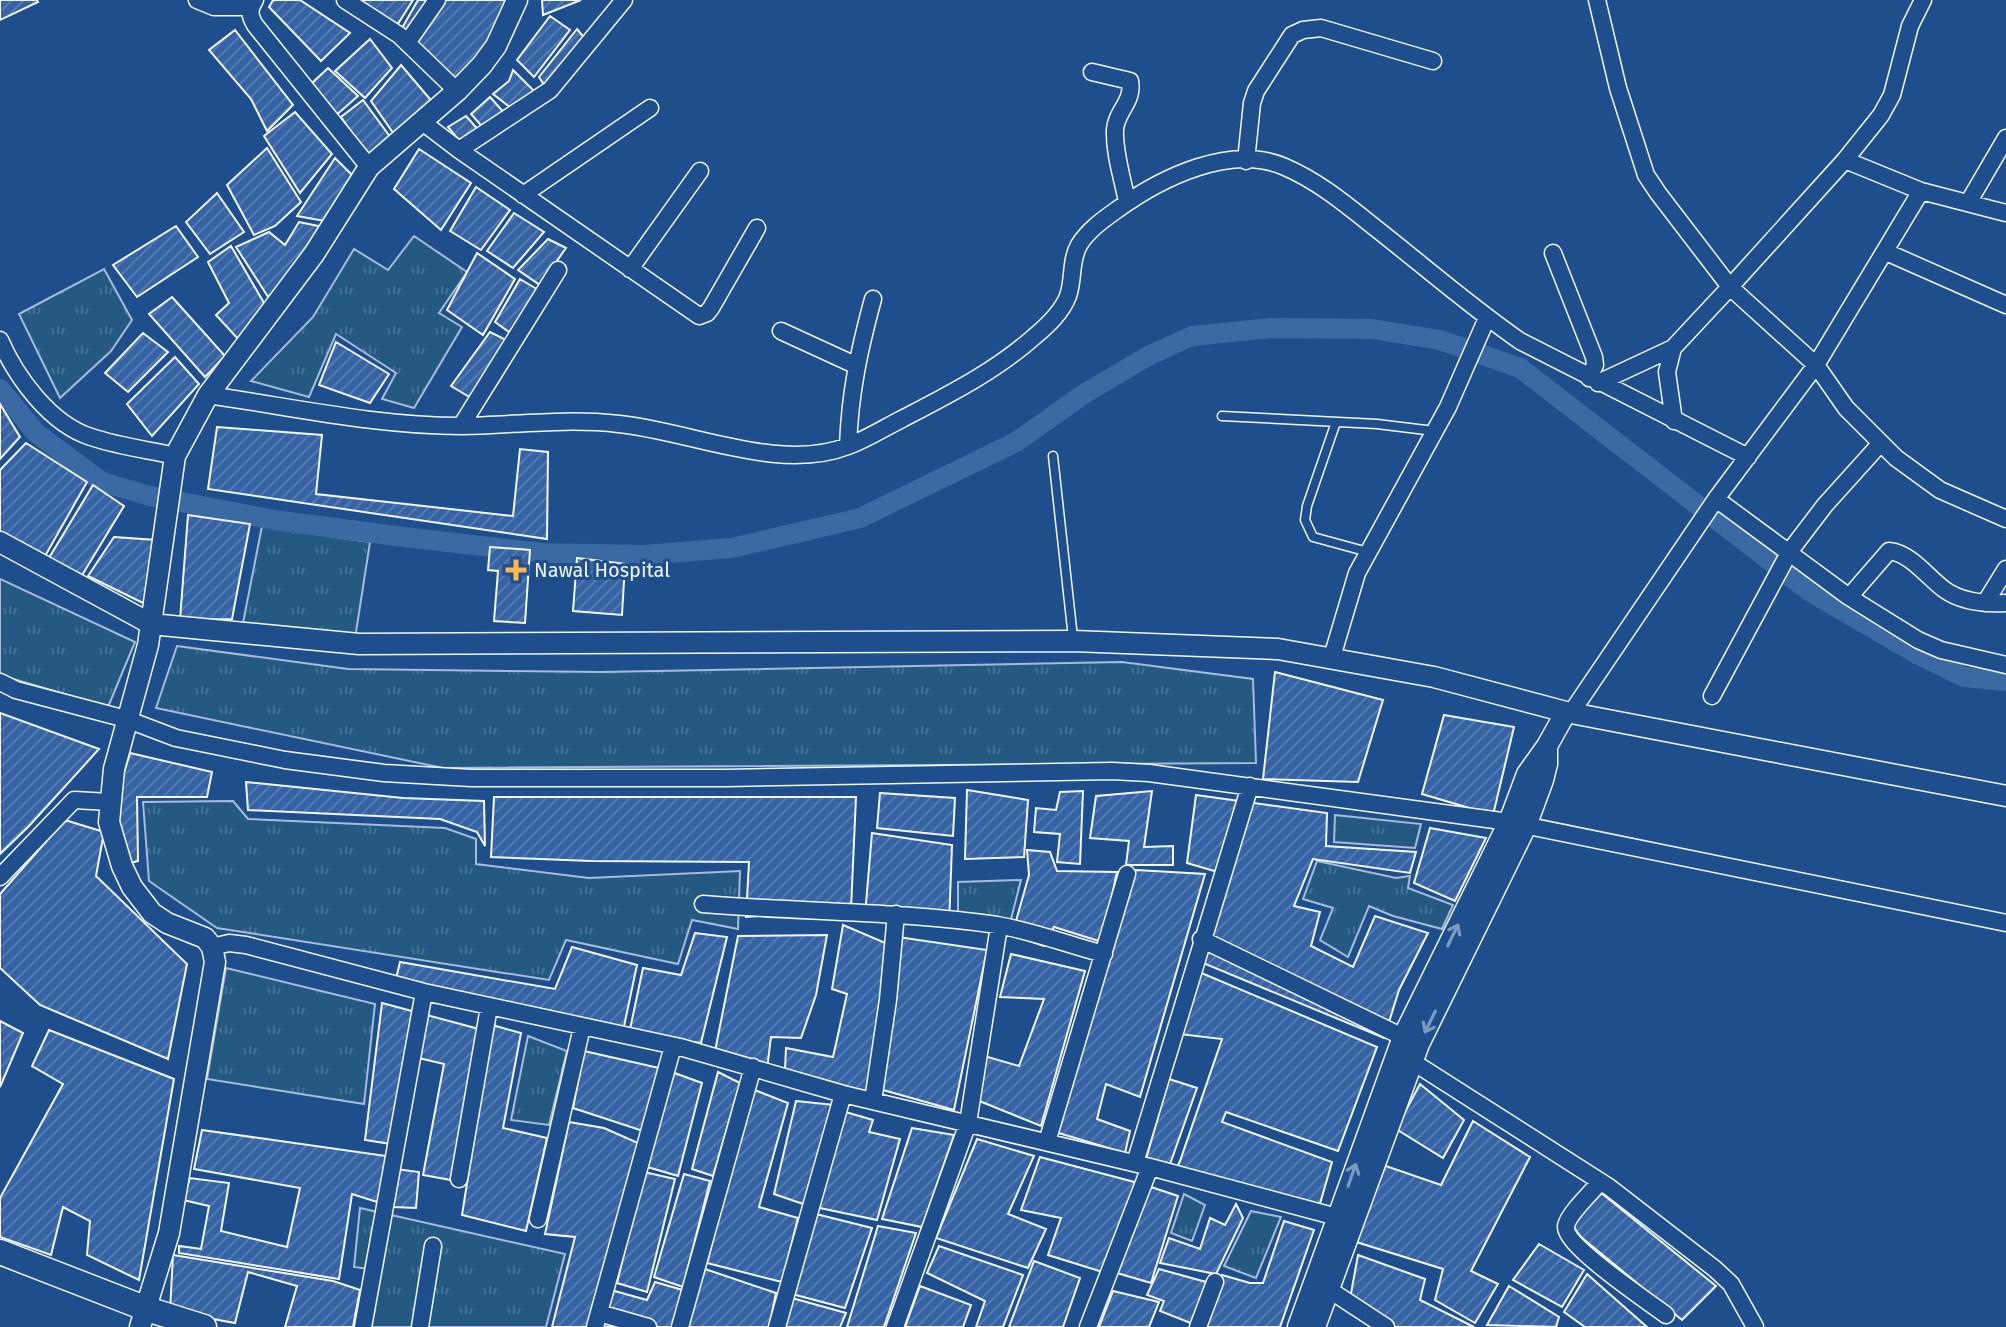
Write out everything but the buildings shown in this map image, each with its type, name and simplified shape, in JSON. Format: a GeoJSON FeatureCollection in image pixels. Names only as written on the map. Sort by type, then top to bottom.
{"type":"FeatureCollection","features":[{"type":"Feature","properties":{"kind":"main road"},"geometry":{"type":"LineString","coordinates":[[0,1252],[143,1318],[204,1327]]}},
{"type":"Feature","properties":{"kind":"street"},"geometry":{"type":"LineString","coordinates":[[197,0],[214,7],[253,4],[250,16],[255,25],[369,167]]}},
{"type":"Feature","properties":{"kind":"street"},"geometry":{"type":"LineString","coordinates":[[345,0],[399,35],[457,91]]}},
{"type":"Feature","properties":{"kind":"street"},"geometry":{"type":"LineString","coordinates":[[407,43],[437,0]]}},
{"type":"Feature","properties":{"kind":"street"},"geometry":{"type":"LineString","coordinates":[[143,1318],[169,1233],[215,962],[212,947],[205,938],[167,923],[152,913],[132,887],[109,822],[126,719],[151,624],[175,456],[208,395],[314,254],[369,167],[457,91],[496,46],[517,0]]}},
{"type":"Feature","properties":{"kind":"street"},"geometry":{"type":"LineString","coordinates":[[459,150],[550,90],[624,0]]}},
{"type":"Feature","properties":{"kind":"street"},"geometry":{"type":"LineString","coordinates":[[1597,0],[1618,88],[1646,175],[1730,287],[1816,365],[1846,408],[1880,444],[1940,490],[2006,519]]}},
{"type":"Feature","properties":{"kind":"street"},"geometry":{"type":"LineString","coordinates":[[1593,380],[1673,348],[1845,160],[1881,115],[1892,95],[1910,26],[1923,0]]}},
{"type":"Feature","properties":{"kind":"street"},"geometry":{"type":"LineString","coordinates":[[1246,161],[1256,91],[1292,35],[1321,28],[1433,61]]}},
{"type":"Feature","properties":{"kind":"street"},"geometry":{"type":"LineString","coordinates":[[1092,72],[1130,81],[1130,98],[1115,131],[1127,202]]}},
{"type":"Feature","properties":{"kind":"street"},"geometry":{"type":"LineString","coordinates":[[523,195],[650,108]]}},
{"type":"Feature","properties":{"kind":"street"},"geometry":{"type":"LineString","coordinates":[[421,121],[695,314],[703,316],[711,308],[757,228]]}},
{"type":"Feature","properties":{"kind":"street"},"geometry":{"type":"LineString","coordinates":[[1968,203],[2006,138]]}},
{"type":"Feature","properties":{"kind":"street"},"geometry":{"type":"LineString","coordinates":[[1845,160],[1921,191],[2006,213]]}},
{"type":"Feature","properties":{"kind":"street"},"geometry":{"type":"LineString","coordinates":[[208,395],[393,421],[461,426],[563,420],[622,424],[766,452],[807,454],[848,446],[964,387],[1033,338],[1061,310],[1069,294],[1073,261],[1079,244],[1095,226],[1127,202],[1183,171],[1224,162],[1246,161],[1284,166],[1336,196],[1520,341],[1748,457]]}},
{"type":"Feature","properties":{"kind":"street"},"geometry":{"type":"LineString","coordinates":[[630,269],[700,171]]}},
{"type":"Feature","properties":{"kind":"street"},"geometry":{"type":"LineString","coordinates":[[1298,1327],[1345,1219],[1404,1050],[1517,824],[1543,780],[1547,746],[1716,499],[1816,365],[1921,191]]}},
{"type":"Feature","properties":{"kind":"street"},"geometry":{"type":"LineString","coordinates":[[1886,252],[2006,305]]}},
{"type":"Feature","properties":{"kind":"street"},"geometry":{"type":"LineString","coordinates":[[1553,253],[1594,357],[1593,380]]}},
{"type":"Feature","properties":{"kind":"street"},"geometry":{"type":"LineString","coordinates":[[461,426],[558,270]]}},
{"type":"Feature","properties":{"kind":"street"},"geometry":{"type":"LineString","coordinates":[[848,446],[855,365],[873,299]]}},
{"type":"Feature","properties":{"kind":"street"},"geometry":{"type":"LineString","coordinates":[[1332,657],[1357,573],[1435,431],[1487,318]]}},
{"type":"Feature","properties":{"kind":"street"},"geometry":{"type":"LineString","coordinates":[[781,331],[855,365]]}},
{"type":"Feature","properties":{"kind":"street"},"geometry":{"type":"LineString","coordinates":[[0,340],[10,362],[24,380],[52,413],[70,428],[91,437],[175,456]]}},
{"type":"Feature","properties":{"kind":"street"},"geometry":{"type":"LineString","coordinates":[[1673,348],[1667,372],[1674,421]]}},
{"type":"Feature","properties":{"kind":"street"},"geometry":{"type":"LineString","coordinates":[[1712,696],[1790,551],[1825,505],[1880,444]]}},
{"type":"Feature","properties":{"kind":"street"},"geometry":{"type":"LineString","coordinates":[[1716,499],[1849,597],[1918,640],[1964,656],[2006,665]]}},
{"type":"Feature","properties":{"kind":"street"},"geometry":{"type":"LineString","coordinates":[[0,542],[151,624],[359,644],[1073,641],[1251,647],[1332,657],[1459,683],[1568,712],[2006,796]]}},
{"type":"Feature","properties":{"kind":"street"},"geometry":{"type":"LineString","coordinates":[[1849,597],[1889,551],[1907,557],[1947,592],[1960,598],[2006,603]]}},
{"type":"Feature","properties":{"kind":"street"},"geometry":{"type":"LineString","coordinates":[[1985,603],[2006,569]]}},
{"type":"Feature","properties":{"kind":"street"},"geometry":{"type":"LineString","coordinates":[[0,682],[16,690],[126,719],[176,738],[285,760],[384,773],[471,778],[1149,773],[1517,824],[2006,923]]}},
{"type":"Feature","properties":{"kind":"street"},"geometry":{"type":"LineString","coordinates":[[1088,1327],[1142,1165],[1201,939],[1250,786]]}},
{"type":"Feature","properties":{"kind":"street"},"geometry":{"type":"LineString","coordinates":[[0,877],[74,800],[110,802]]}},
{"type":"Feature","properties":{"kind":"street"},"geometry":{"type":"LineString","coordinates":[[1047,1142],[1127,874]]}},
{"type":"Feature","properties":{"kind":"street"},"geometry":{"type":"LineString","coordinates":[[703,904],[783,911],[896,914],[999,926],[1104,954]]}},
{"type":"Feature","properties":{"kind":"street"},"geometry":{"type":"LineString","coordinates":[[873,1101],[888,1000],[896,914]]}},
{"type":"Feature","properties":{"kind":"street"},"geometry":{"type":"LineString","coordinates":[[895,1327],[968,1123],[999,926]]}},
{"type":"Feature","properties":{"kind":"street"},"geometry":{"type":"LineString","coordinates":[[1201,939],[1404,1050],[1600,1182],[1715,1269],[1731,1284],[1755,1327]]}},
{"type":"Feature","properties":{"kind":"street"},"geometry":{"type":"LineString","coordinates":[[212,947],[229,943],[246,945],[424,992],[673,1046],[843,1094],[1142,1165],[1345,1219]]}},
{"type":"Feature","properties":{"kind":"street"},"geometry":{"type":"LineString","coordinates":[[363,1327],[424,992]]}},
{"type":"Feature","properties":{"kind":"street"},"geometry":{"type":"LineString","coordinates":[[459,1179],[489,1007]]}},
{"type":"Feature","properties":{"kind":"street"},"geometry":{"type":"LineString","coordinates":[[538,1219],[582,1027]]}},
{"type":"Feature","properties":{"kind":"street"},"geometry":{"type":"LineString","coordinates":[[648,1327],[597,1320],[673,1046]]}},
{"type":"Feature","properties":{"kind":"street"},"geometry":{"type":"LineString","coordinates":[[680,1327],[753,1067]]}},
{"type":"Feature","properties":{"kind":"street"},"geometry":{"type":"LineString","coordinates":[[777,1327],[843,1094]]}},
{"type":"Feature","properties":{"kind":"street"},"geometry":{"type":"LineString","coordinates":[[1600,1182],[1569,1219],[1567,1234],[1581,1251],[1666,1315]]}},
{"type":"Feature","properties":{"kind":"street"},"geometry":{"type":"LineString","coordinates":[[1315,1327],[1345,1219]]}},
{"type":"Feature","properties":{"kind":"street"},"geometry":{"type":"LineString","coordinates":[[420,1327],[433,1246]]}},
{"type":"Feature","properties":{"kind":"street"},"geometry":{"type":"LineString","coordinates":[[1198,1327],[1215,1282]]}},
{"type":"Feature","properties":{"kind":"street"},"geometry":{"type":"LineString","coordinates":[[1328,1289],[1386,1327]]}},
{"type":"Feature","properties":{"kind":"lane"},"geometry":{"type":"LineString","coordinates":[[1222,416],[1435,431]]}},
{"type":"Feature","properties":{"kind":"lane"},"geometry":{"type":"LineString","coordinates":[[1336,422],[1305,520],[1313,537],[1368,552]]}},
{"type":"Feature","properties":{"kind":"lane"},"geometry":{"type":"LineString","coordinates":[[1053,456],[1073,641]]}},
{"type":"Feature","properties":{"kind":"green space"},"geometry":{"type":"Polygon","coordinates":[[[414,236],[467,272],[439,313],[462,327],[414,408],[382,399],[396,373],[336,334],[309,397],[251,381],[313,317],[354,249],[388,270],[414,236]]]}},
{"type":"Feature","properties":{"kind":"green space"},"geometry":{"type":"Polygon","coordinates":[[[104,269],[132,320],[111,351],[60,398],[19,314],[104,269]]]}},
{"type":"Feature","properties":{"kind":"green space"},"geometry":{"type":"Polygon","coordinates":[[[262,526],[370,542],[354,645],[242,628],[262,526]]]}},
{"type":"Feature","properties":{"kind":"green space"},"geometry":{"type":"Polygon","coordinates":[[[0,579],[135,642],[108,707],[0,675],[0,579]]]}},
{"type":"Feature","properties":{"kind":"green space"},"geometry":{"type":"Polygon","coordinates":[[[177,646],[348,669],[602,672],[1122,662],[1253,679],[1256,763],[443,768],[156,708],[177,646]]]}},
{"type":"Feature","properties":{"kind":"green space"},"geometry":{"type":"Polygon","coordinates":[[[233,801],[248,819],[445,828],[476,839],[476,864],[589,878],[740,871],[738,929],[692,920],[678,964],[566,940],[549,980],[217,928],[149,881],[143,802],[233,801]]]}},
{"type":"Feature","properties":{"kind":"green space"},"geometry":{"type":"Polygon","coordinates":[[[1335,815],[1421,824],[1415,848],[1334,842],[1335,815]]]}},
{"type":"Feature","properties":{"kind":"green space"},"geometry":{"type":"Polygon","coordinates":[[[1317,861],[1396,878],[1410,876],[1408,888],[1453,905],[1442,929],[1369,906],[1348,957],[1320,940],[1333,908],[1303,899],[1317,861]]]}},
{"type":"Feature","properties":{"kind":"green space"},"geometry":{"type":"Polygon","coordinates":[[[1021,880],[1008,931],[958,927],[958,882],[1021,880]]]}},
{"type":"Feature","properties":{"kind":"green space"},"geometry":{"type":"Polygon","coordinates":[[[226,968],[375,1004],[364,1104],[207,1079],[226,968]]]}},
{"type":"Feature","properties":{"kind":"green space"},"geometry":{"type":"Polygon","coordinates":[[[528,1036],[567,1051],[549,1125],[511,1120],[528,1036]]]}},
{"type":"Feature","properties":{"kind":"green space"},"geometry":{"type":"Polygon","coordinates":[[[1184,1194],[1205,1205],[1192,1241],[1171,1233],[1184,1194]]]}},
{"type":"Feature","properties":{"kind":"green space"},"geometry":{"type":"Polygon","coordinates":[[[360,1208],[565,1254],[546,1327],[367,1327],[376,1270],[354,1267],[360,1208]]]}},
{"type":"Feature","properties":{"kind":"green space"},"geometry":{"type":"Polygon","coordinates":[[[1251,1211],[1281,1217],[1256,1278],[1224,1266],[1251,1211]]]}},
{"type":"Feature","properties":{"kind":"waterway"},"geometry":{"type":"LineString","coordinates":[[0,389],[36,433],[102,482],[150,496],[274,520],[404,537],[542,553],[644,555],[732,548],[860,518],[1016,442],[1084,394],[1148,356],[1192,336],[1272,328],[1372,329],[1440,340],[1520,368],[1809,591],[1917,654],[1964,677],[2006,681]]}},
{"type":"Feature","properties":{"kind":"place","name":"Nawal Hospital"},"geometry":{"type":"Point","coordinates":[516,570]}}]}
